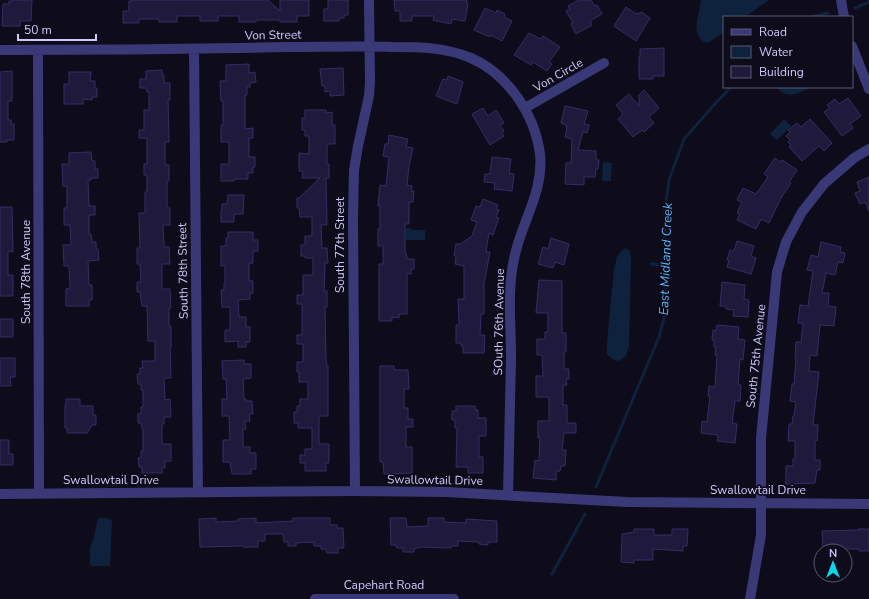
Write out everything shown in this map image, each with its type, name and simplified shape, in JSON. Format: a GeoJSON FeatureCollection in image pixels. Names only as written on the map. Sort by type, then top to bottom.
{"type":"FeatureCollection","features":[{"type":"Feature","properties":{"kind":"street","name":"South 77th Street"},"geometry":{"type":"LineString","coordinates":[[355,491],[354,170],[369,96],[369,0]]}},
{"type":"Feature","properties":{"kind":"street"},"geometry":{"type":"LineString","coordinates":[[841,0],[844,16]]}},
{"type":"Feature","properties":{"kind":"street","name":"Von Street"},"geometry":{"type":"LineString","coordinates":[[0,50],[369,46],[434,48],[457,53],[474,60],[491,70],[511,88],[525,108]]}},
{"type":"Feature","properties":{"kind":"street","name":"South 78th Street"},"geometry":{"type":"LineString","coordinates":[[194,49],[198,492]]}},
{"type":"Feature","properties":{"kind":"street"},"geometry":{"type":"LineString","coordinates":[[853,49],[869,89]]}},
{"type":"Feature","properties":{"kind":"street","name":"South 78th Avenue"},"geometry":{"type":"LineString","coordinates":[[38,50],[40,494]]}},
{"type":"Feature","properties":{"kind":"street","name":"Von Circle"},"geometry":{"type":"LineString","coordinates":[[525,108],[604,64]]}},
{"type":"Feature","properties":{"kind":"street","name":"SOuth 76th Avenue"},"geometry":{"type":"LineString","coordinates":[[508,495],[510,286],[514,259],[520,236],[537,191],[540,170],[540,153],[535,134],[525,108]]}},
{"type":"Feature","properties":{"kind":"street","name":"South 75th Avenue"},"geometry":{"type":"LineString","coordinates":[[750,599],[762,535],[761,438],[777,272],[786,242],[802,212],[824,184],[854,158],[869,149]]}},
{"type":"Feature","properties":{"kind":"street","name":"Swallowtail Drive"},"geometry":{"type":"LineString","coordinates":[[0,494],[355,491],[447,492],[627,502],[869,504]]}},
{"type":"Feature","properties":{"kind":"street","name":"Capehart Road"},"geometry":{"type":"LineString","coordinates":[[315,599],[454,599]]}},
{"type":"Feature","properties":{"kind":"water"},"geometry":{"type":"Polygon","coordinates":[[[701,0],[769,0],[746,16],[723,16],[723,33],[708,43],[702,41],[699,37],[697,32],[697,19],[701,0]]]}},
{"type":"Feature","properties":{"kind":"water"},"geometry":{"type":"Polygon","coordinates":[[[778,88],[809,88],[789,95],[778,88]]]}},
{"type":"Feature","properties":{"kind":"water"},"geometry":{"type":"Polygon","coordinates":[[[784,119],[791,126],[777,140],[770,134],[784,119]]]}},
{"type":"Feature","properties":{"kind":"water"},"geometry":{"type":"Polygon","coordinates":[[[603,162],[612,163],[611,181],[602,181],[603,162]]]}},
{"type":"Feature","properties":{"kind":"water"},"geometry":{"type":"Polygon","coordinates":[[[406,228],[411,228],[412,230],[425,230],[425,240],[406,240],[406,228]]]}},
{"type":"Feature","properties":{"kind":"water"},"geometry":{"type":"Polygon","coordinates":[[[626,248],[630,251],[631,258],[629,346],[626,356],[619,361],[612,359],[607,354],[607,342],[614,269],[617,257],[621,251],[626,248]]]}},
{"type":"Feature","properties":{"kind":"water"},"geometry":{"type":"Polygon","coordinates":[[[98,518],[107,518],[112,520],[110,566],[92,566],[90,564],[90,548],[98,518]]]}},
{"type":"Feature","properties":{"kind":"building"},"geometry":{"type":"Polygon","coordinates":[[[32,0],[31,21],[20,21],[20,26],[2,26],[3,4],[9,4],[9,1],[32,0]]]}},
{"type":"Feature","properties":{"kind":"building"},"geometry":{"type":"Polygon","coordinates":[[[268,0],[280,11],[280,0],[309,0],[309,16],[297,16],[297,22],[256,20],[256,22],[239,22],[239,16],[218,16],[218,21],[200,21],[200,16],[177,16],[177,22],[159,22],[159,19],[139,19],[139,23],[123,23],[123,11],[129,11],[129,1],[268,0]]]}},
{"type":"Feature","properties":{"kind":"building"},"geometry":{"type":"Polygon","coordinates":[[[328,0],[348,0],[348,15],[344,15],[344,18],[339,18],[339,21],[324,21],[324,9],[328,9],[328,0]]]}},
{"type":"Feature","properties":{"kind":"building"},"geometry":{"type":"Polygon","coordinates":[[[394,0],[467,0],[466,3],[468,3],[465,21],[452,19],[451,24],[433,20],[434,16],[412,16],[412,21],[400,21],[400,11],[395,11],[394,0]]]}},
{"type":"Feature","properties":{"kind":"building"},"geometry":{"type":"Polygon","coordinates":[[[579,0],[591,0],[595,6],[597,5],[602,14],[590,21],[592,25],[576,34],[571,24],[573,23],[566,11],[570,9],[568,6],[579,0]]]}},
{"type":"Feature","properties":{"kind":"building"},"geometry":{"type":"Polygon","coordinates":[[[626,7],[636,14],[640,14],[641,12],[650,18],[636,41],[614,26],[626,7]]]}},
{"type":"Feature","properties":{"kind":"building"},"geometry":{"type":"Polygon","coordinates":[[[485,8],[496,13],[497,10],[505,14],[504,17],[512,21],[502,41],[491,35],[490,37],[474,30],[485,8]]]}},
{"type":"Feature","properties":{"kind":"building"},"geometry":{"type":"Polygon","coordinates":[[[529,33],[541,39],[543,36],[560,47],[549,62],[552,64],[547,71],[533,62],[531,65],[514,55],[529,33]]]}},
{"type":"Feature","properties":{"kind":"building"},"geometry":{"type":"Polygon","coordinates":[[[664,48],[664,76],[653,76],[653,79],[639,79],[640,49],[664,48]]]}},
{"type":"Feature","properties":{"kind":"building"},"geometry":{"type":"Polygon","coordinates":[[[249,64],[249,73],[255,72],[256,82],[250,83],[250,87],[247,87],[247,95],[245,95],[245,129],[253,128],[253,138],[249,138],[249,157],[255,157],[255,167],[253,167],[253,173],[248,173],[248,179],[221,181],[221,164],[229,164],[229,142],[221,142],[223,101],[221,101],[220,81],[226,81],[226,65],[249,64]]]}},
{"type":"Feature","properties":{"kind":"building"},"geometry":{"type":"Polygon","coordinates":[[[343,68],[344,95],[330,96],[330,91],[325,92],[325,86],[322,86],[320,69],[343,68]]]}},
{"type":"Feature","properties":{"kind":"building"},"geometry":{"type":"Polygon","coordinates":[[[162,70],[162,75],[164,75],[164,83],[170,83],[170,100],[168,100],[169,142],[165,142],[165,165],[169,165],[169,181],[167,181],[167,208],[170,208],[170,225],[163,225],[164,247],[169,247],[170,264],[162,264],[162,289],[170,289],[171,308],[169,308],[169,326],[171,326],[171,378],[164,378],[165,400],[170,399],[171,417],[164,417],[164,424],[162,424],[162,444],[171,444],[171,461],[165,461],[165,468],[162,468],[162,473],[142,473],[142,467],[139,467],[138,458],[141,457],[141,451],[143,451],[143,429],[141,423],[138,423],[138,414],[141,413],[141,407],[143,407],[143,390],[141,390],[141,384],[138,384],[137,374],[140,374],[140,368],[143,368],[142,361],[155,361],[155,341],[148,341],[147,306],[142,306],[140,292],[137,292],[137,282],[141,282],[140,264],[137,264],[137,248],[140,248],[139,213],[145,213],[145,192],[147,192],[147,175],[144,175],[144,164],[147,164],[147,138],[139,138],[139,130],[144,130],[144,110],[149,110],[149,92],[147,92],[146,88],[140,88],[140,79],[146,79],[146,71],[162,70]]]}},
{"type":"Feature","properties":{"kind":"building"},"geometry":{"type":"Polygon","coordinates":[[[12,71],[12,101],[8,101],[8,120],[11,120],[11,124],[14,124],[14,140],[0,142],[0,72],[12,71]]]}},
{"type":"Feature","properties":{"kind":"building"},"geometry":{"type":"Polygon","coordinates":[[[69,72],[91,72],[90,81],[95,81],[97,97],[92,97],[92,100],[83,99],[83,104],[64,104],[64,84],[69,84],[69,72]]]}},
{"type":"Feature","properties":{"kind":"building"},"geometry":{"type":"Polygon","coordinates":[[[448,76],[463,82],[457,104],[436,96],[443,79],[447,80],[448,76]]]}},
{"type":"Feature","properties":{"kind":"building"},"geometry":{"type":"Polygon","coordinates":[[[644,90],[659,108],[649,117],[654,123],[644,132],[642,130],[633,137],[618,119],[623,114],[616,105],[629,94],[639,106],[639,95],[644,90]]]}},
{"type":"Feature","properties":{"kind":"building"},"geometry":{"type":"Polygon","coordinates":[[[848,98],[861,116],[850,124],[853,128],[842,136],[824,112],[830,108],[827,105],[835,99],[839,104],[848,98]]]}},
{"type":"Feature","properties":{"kind":"building"},"geometry":{"type":"Polygon","coordinates":[[[565,106],[588,111],[584,124],[589,125],[587,133],[583,132],[578,150],[596,151],[596,160],[599,160],[595,177],[584,177],[584,185],[565,184],[566,163],[571,163],[572,139],[565,137],[567,127],[561,123],[565,106]]]}},
{"type":"Feature","properties":{"kind":"building"},"geometry":{"type":"Polygon","coordinates":[[[483,108],[488,116],[496,110],[504,123],[500,125],[504,131],[502,132],[504,136],[490,145],[472,114],[483,108]]]}},
{"type":"Feature","properties":{"kind":"building"},"geometry":{"type":"Polygon","coordinates":[[[305,110],[326,110],[326,113],[332,112],[332,125],[335,125],[335,144],[327,144],[329,178],[326,178],[327,225],[321,225],[322,248],[327,248],[328,263],[325,263],[324,291],[327,291],[327,307],[325,307],[326,360],[328,366],[328,416],[319,416],[319,444],[329,444],[329,463],[326,463],[326,471],[305,471],[305,463],[300,463],[300,455],[305,455],[305,449],[312,449],[312,428],[298,428],[298,423],[294,423],[294,412],[297,412],[297,406],[300,406],[300,399],[308,399],[308,382],[299,382],[299,372],[297,372],[297,362],[303,362],[303,344],[297,344],[297,335],[302,335],[302,304],[297,304],[297,295],[303,295],[303,275],[313,275],[313,258],[305,258],[305,256],[301,256],[301,245],[305,245],[305,236],[312,236],[312,217],[300,217],[299,208],[297,208],[297,198],[299,198],[320,178],[302,178],[303,171],[299,171],[299,153],[309,154],[309,136],[305,136],[305,130],[302,130],[302,118],[305,118],[305,110]]]}},
{"type":"Feature","properties":{"kind":"building"},"geometry":{"type":"Polygon","coordinates":[[[810,119],[832,143],[824,151],[819,146],[802,161],[789,147],[791,145],[788,142],[790,140],[786,136],[790,132],[788,130],[797,123],[801,127],[810,119]]]}},
{"type":"Feature","properties":{"kind":"building"},"geometry":{"type":"Polygon","coordinates":[[[389,135],[408,139],[406,147],[413,148],[407,185],[412,186],[411,191],[414,191],[413,202],[409,202],[409,224],[405,224],[405,253],[407,259],[414,259],[414,269],[411,269],[411,274],[407,274],[407,314],[399,314],[399,318],[392,317],[392,321],[379,321],[379,264],[383,264],[383,246],[378,246],[380,206],[378,206],[380,185],[386,186],[389,157],[383,156],[385,144],[388,144],[389,135]]]}},
{"type":"Feature","properties":{"kind":"building"},"geometry":{"type":"Polygon","coordinates":[[[91,152],[92,161],[95,161],[95,169],[98,169],[98,178],[91,178],[91,180],[88,180],[89,206],[95,206],[95,215],[89,215],[89,234],[91,234],[92,242],[96,242],[99,260],[88,261],[89,285],[92,285],[92,300],[89,300],[89,306],[66,306],[66,289],[70,288],[69,266],[64,266],[63,245],[71,245],[70,225],[64,225],[64,208],[67,208],[67,186],[63,186],[62,164],[69,164],[69,153],[91,152]]]}},
{"type":"Feature","properties":{"kind":"building"},"geometry":{"type":"Polygon","coordinates":[[[492,157],[511,159],[509,173],[514,174],[512,191],[494,189],[495,183],[484,182],[485,174],[490,174],[492,157]]]}},
{"type":"Feature","properties":{"kind":"building"},"geometry":{"type":"Polygon","coordinates":[[[775,158],[780,162],[782,160],[797,170],[789,182],[791,183],[781,198],[769,223],[761,219],[756,229],[737,220],[740,214],[737,213],[742,202],[737,200],[743,188],[756,194],[768,177],[764,174],[775,158]]]}},
{"type":"Feature","properties":{"kind":"building"},"geometry":{"type":"Polygon","coordinates":[[[869,177],[869,211],[865,202],[860,204],[855,193],[860,191],[857,182],[869,177]]]}},
{"type":"Feature","properties":{"kind":"building"},"geometry":{"type":"Polygon","coordinates":[[[228,195],[244,195],[243,214],[234,214],[234,222],[221,222],[222,204],[227,204],[228,195]]]}},
{"type":"Feature","properties":{"kind":"building"},"geometry":{"type":"Polygon","coordinates":[[[483,199],[498,205],[496,209],[499,210],[496,217],[499,218],[493,235],[489,233],[486,252],[490,252],[484,284],[484,314],[481,314],[480,335],[485,335],[484,353],[463,353],[463,346],[461,346],[461,343],[456,343],[456,325],[459,325],[458,299],[464,299],[464,266],[455,264],[456,256],[454,255],[456,244],[460,244],[472,236],[477,222],[471,220],[476,206],[480,207],[483,199]]]}},
{"type":"Feature","properties":{"kind":"building"},"geometry":{"type":"Polygon","coordinates":[[[0,207],[12,207],[13,252],[8,251],[8,275],[13,275],[13,296],[0,296],[0,207]]]}},
{"type":"Feature","properties":{"kind":"building"},"geometry":{"type":"Polygon","coordinates":[[[228,232],[253,232],[253,240],[258,240],[258,251],[253,251],[253,263],[249,263],[249,281],[253,281],[253,293],[250,293],[250,299],[238,300],[239,317],[246,317],[246,327],[250,327],[250,342],[246,342],[246,347],[238,347],[238,341],[225,342],[225,330],[230,330],[230,307],[222,307],[221,290],[224,290],[225,266],[221,266],[221,246],[226,246],[228,232]]]}},
{"type":"Feature","properties":{"kind":"building"},"geometry":{"type":"Polygon","coordinates":[[[551,238],[569,244],[564,265],[555,262],[553,268],[538,264],[543,247],[548,249],[551,238]]]}},
{"type":"Feature","properties":{"kind":"building"},"geometry":{"type":"Polygon","coordinates":[[[737,241],[754,246],[751,256],[756,258],[751,274],[727,267],[729,260],[727,260],[730,250],[734,251],[737,241]]]}},
{"type":"Feature","properties":{"kind":"building"},"geometry":{"type":"Polygon","coordinates":[[[821,242],[841,247],[840,252],[845,253],[843,263],[838,262],[835,275],[826,273],[822,293],[829,293],[828,306],[836,307],[834,326],[820,325],[817,356],[810,355],[809,371],[819,372],[813,425],[818,425],[817,441],[815,440],[815,460],[820,460],[820,470],[817,470],[815,483],[786,484],[786,466],[793,466],[793,459],[795,459],[795,441],[788,441],[789,424],[792,424],[796,402],[790,401],[792,384],[794,384],[796,342],[801,342],[803,323],[798,323],[800,305],[808,306],[813,271],[807,270],[811,255],[818,257],[821,242]]]}},
{"type":"Feature","properties":{"kind":"building"},"geometry":{"type":"Polygon","coordinates":[[[539,280],[562,281],[562,333],[566,333],[564,369],[569,369],[569,379],[566,379],[567,385],[563,385],[563,405],[567,405],[567,423],[576,423],[576,433],[564,433],[562,450],[566,450],[565,466],[561,466],[560,471],[556,471],[556,480],[533,478],[535,460],[539,461],[540,438],[538,438],[538,421],[549,421],[549,397],[536,397],[536,376],[543,376],[542,355],[537,355],[537,339],[545,339],[545,332],[548,332],[548,313],[536,313],[539,280]]]}},
{"type":"Feature","properties":{"kind":"building"},"geometry":{"type":"Polygon","coordinates":[[[722,282],[745,285],[744,299],[749,300],[748,317],[733,316],[734,310],[726,309],[726,306],[720,306],[722,282]]]}},
{"type":"Feature","properties":{"kind":"building"},"geometry":{"type":"Polygon","coordinates":[[[0,319],[13,319],[13,337],[0,337],[0,319]]]}},
{"type":"Feature","properties":{"kind":"building"},"geometry":{"type":"Polygon","coordinates":[[[717,325],[739,327],[738,339],[745,340],[743,360],[740,359],[738,384],[741,385],[740,401],[735,401],[732,423],[737,424],[735,443],[717,441],[718,435],[701,433],[702,421],[707,422],[710,396],[708,396],[709,386],[715,387],[717,355],[715,355],[716,347],[714,347],[714,340],[712,340],[713,330],[716,331],[717,325]]]}},
{"type":"Feature","properties":{"kind":"building"},"geometry":{"type":"Polygon","coordinates":[[[0,358],[15,358],[15,377],[10,377],[11,386],[0,386],[0,358]]]}},
{"type":"Feature","properties":{"kind":"building"},"geometry":{"type":"Polygon","coordinates":[[[244,360],[244,364],[251,364],[251,378],[243,379],[244,399],[246,399],[246,401],[252,401],[253,414],[249,414],[250,421],[245,421],[246,429],[243,429],[243,447],[250,447],[250,453],[256,453],[256,469],[251,469],[251,474],[232,474],[230,462],[223,462],[223,440],[230,440],[229,416],[222,416],[222,399],[227,399],[226,379],[223,379],[222,361],[244,360]]]}},
{"type":"Feature","properties":{"kind":"building"},"geometry":{"type":"Polygon","coordinates":[[[380,366],[394,366],[394,370],[408,370],[409,389],[404,389],[404,408],[408,408],[408,419],[413,419],[413,427],[406,427],[406,447],[412,447],[412,473],[384,474],[383,462],[380,462],[380,366]]]}},
{"type":"Feature","properties":{"kind":"building"},"geometry":{"type":"Polygon","coordinates":[[[66,399],[80,399],[80,406],[93,406],[93,415],[96,415],[96,425],[92,425],[87,433],[67,433],[67,428],[65,428],[66,399]]]}},
{"type":"Feature","properties":{"kind":"building"},"geometry":{"type":"Polygon","coordinates":[[[456,406],[475,406],[475,410],[478,410],[478,418],[486,418],[486,436],[479,436],[479,457],[483,457],[483,473],[468,473],[468,467],[456,467],[457,428],[455,428],[455,420],[452,420],[452,411],[456,411],[456,406]]]}},
{"type":"Feature","properties":{"kind":"building"},"geometry":{"type":"Polygon","coordinates":[[[0,440],[9,440],[9,454],[13,454],[13,465],[0,465],[0,440]]]}},
{"type":"Feature","properties":{"kind":"building"},"geometry":{"type":"Polygon","coordinates":[[[216,518],[216,522],[256,518],[256,523],[293,521],[293,518],[330,518],[330,525],[337,525],[337,528],[343,528],[344,548],[338,548],[338,553],[327,553],[326,549],[321,549],[321,546],[314,546],[314,542],[296,543],[296,546],[288,546],[288,542],[284,542],[283,534],[265,534],[265,541],[258,541],[258,547],[200,547],[199,519],[216,518]]]}},
{"type":"Feature","properties":{"kind":"building"},"geometry":{"type":"Polygon","coordinates":[[[390,518],[406,518],[407,527],[428,526],[428,518],[444,518],[444,522],[466,523],[466,519],[497,521],[497,542],[488,542],[488,545],[479,544],[479,542],[458,541],[458,546],[451,546],[451,548],[420,547],[414,549],[414,552],[403,552],[403,548],[397,548],[396,545],[391,545],[390,518]]]}},
{"type":"Feature","properties":{"kind":"building"},"geometry":{"type":"Polygon","coordinates":[[[634,529],[654,529],[654,535],[672,535],[672,529],[688,529],[687,546],[683,546],[683,551],[653,549],[653,560],[634,560],[634,563],[621,562],[622,534],[634,532],[634,529]]]}},
{"type":"Feature","properties":{"kind":"building"},"geometry":{"type":"Polygon","coordinates":[[[858,529],[869,529],[869,551],[859,551],[859,549],[853,549],[853,543],[823,543],[822,531],[859,530],[858,529]]]}},
{"type":"Feature","properties":{"kind":"waterway","name":"East Midland Creek"},"geometry":{"type":"LineString","coordinates":[[855,8],[869,2]]}},
{"type":"Feature","properties":{"kind":"waterway","name":"East Midland Creek"},"geometry":{"type":"LineString","coordinates":[[816,16],[828,13]]}},
{"type":"Feature","properties":{"kind":"waterway","name":"East Midland Creek"},"geometry":{"type":"LineString","coordinates":[[596,487],[659,337],[664,318],[665,209],[669,180],[684,139],[730,88]]}},
{"type":"Feature","properties":{"kind":"waterway"},"geometry":{"type":"LineString","coordinates":[[651,264],[665,265]]}},
{"type":"Feature","properties":{"kind":"waterway","name":"East Midland Creek"},"geometry":{"type":"LineString","coordinates":[[552,574],[585,514]]}}]}
